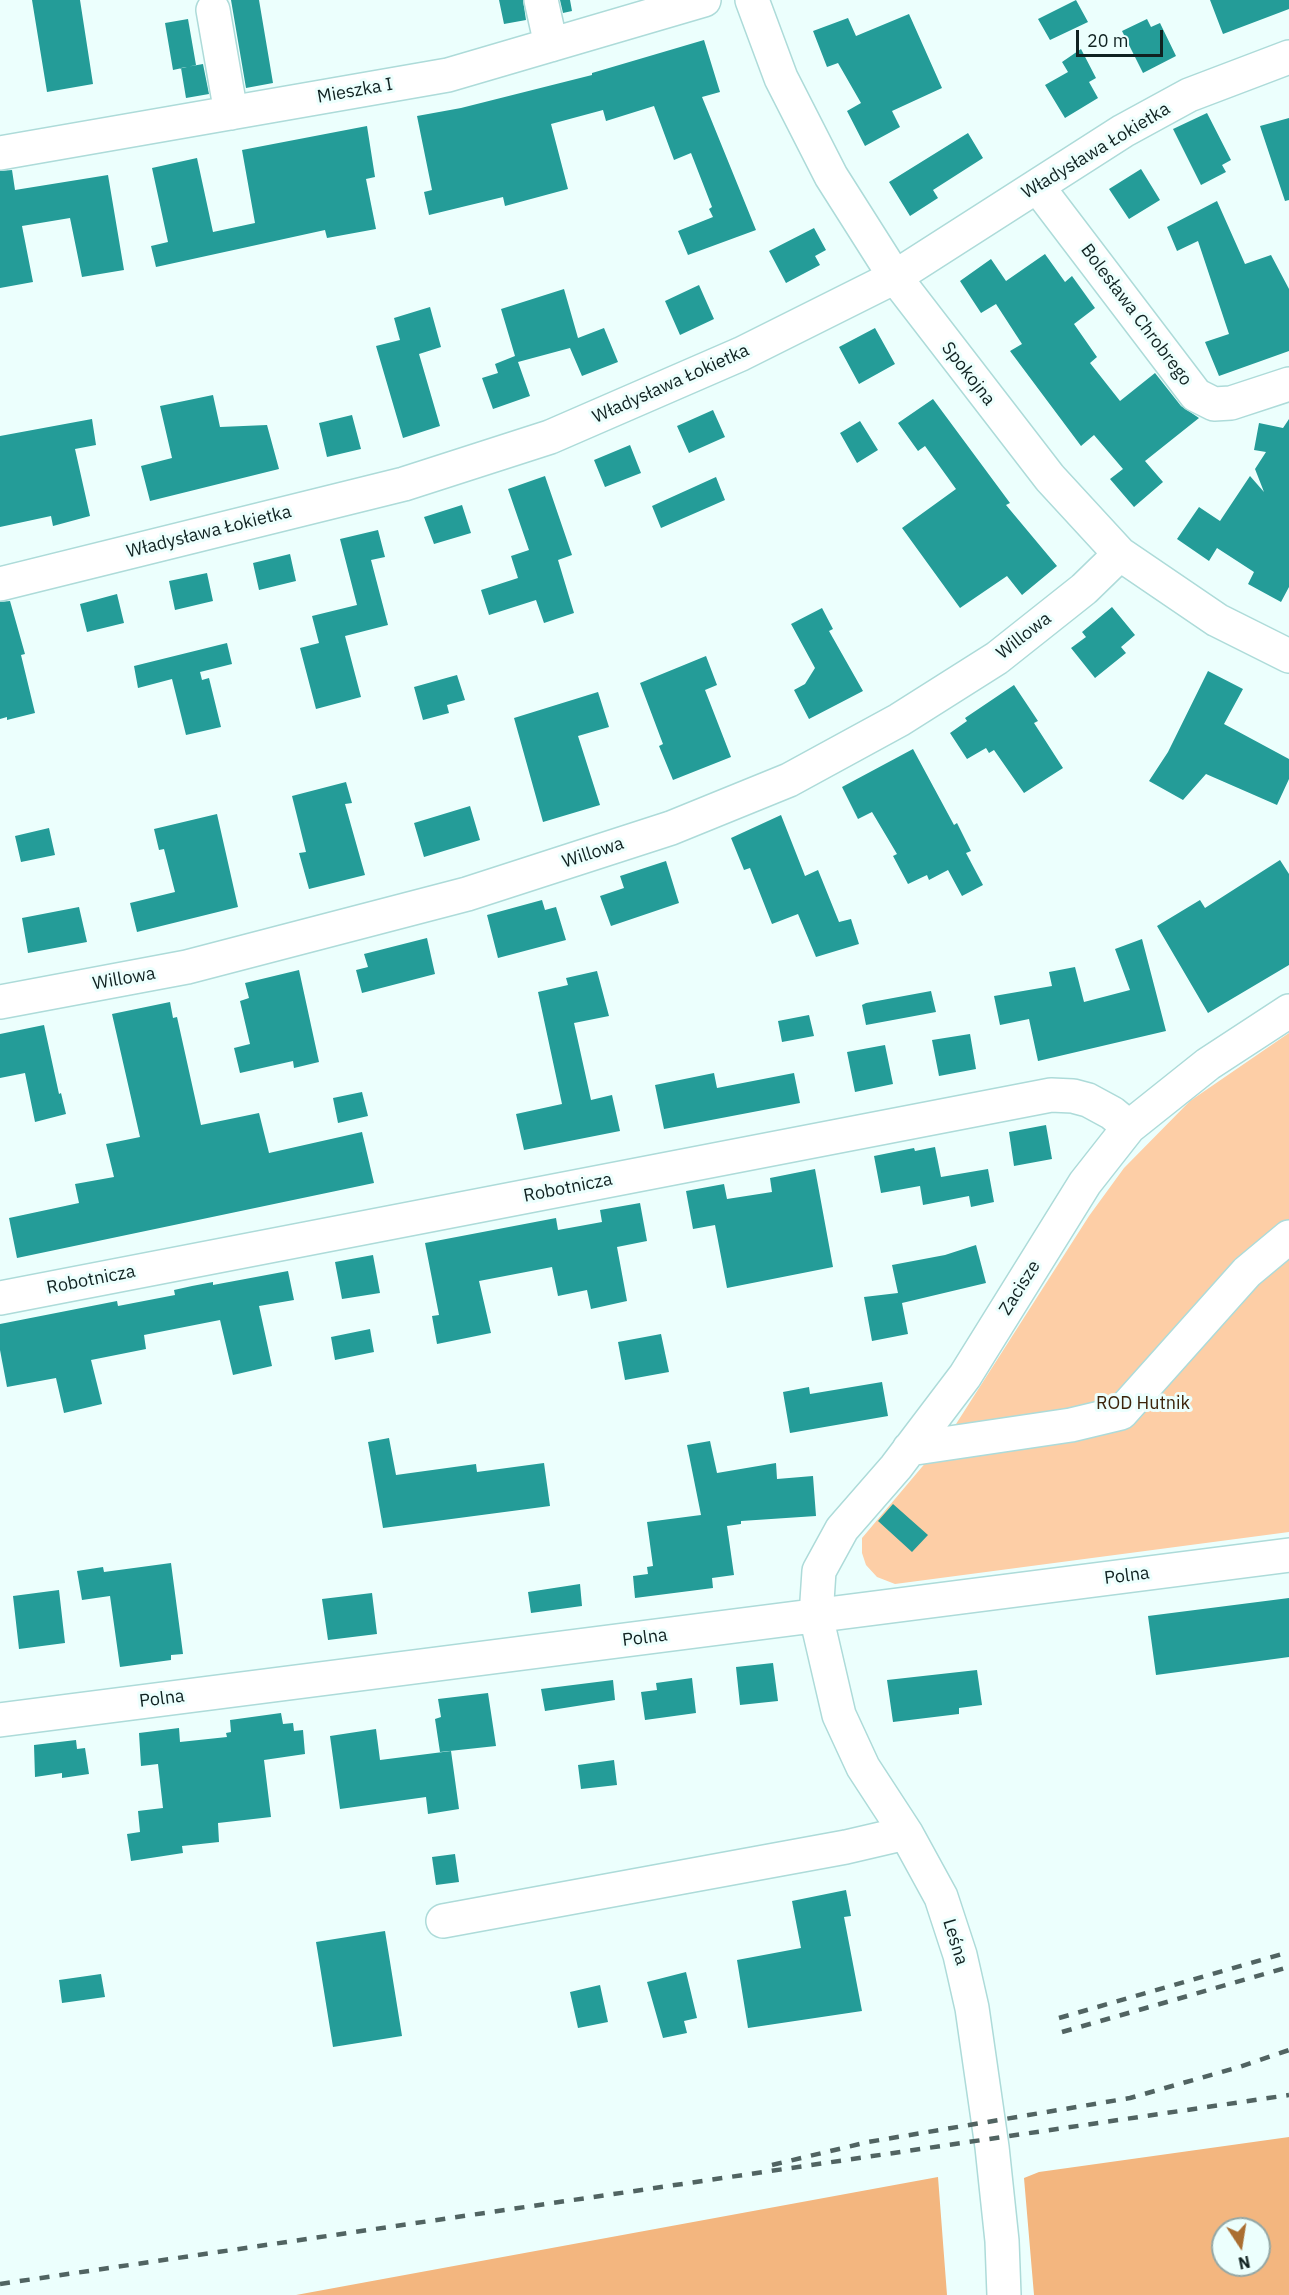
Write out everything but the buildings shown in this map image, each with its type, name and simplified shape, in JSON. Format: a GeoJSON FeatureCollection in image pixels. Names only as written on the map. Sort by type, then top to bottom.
{"type":"FeatureCollection","features":[{"type":"Feature","properties":{"kind":"street"},"geometry":{"type":"LineString","coordinates":[[541,0],[551,45]]}},
{"type":"Feature","properties":{"kind":"street","name":"Mieszka I"},"geometry":{"type":"LineString","coordinates":[[0,153],[448,75],[704,0]]}},
{"type":"Feature","properties":{"kind":"street","name":"Spokojna"},"geometry":{"type":"LineString","coordinates":[[752,0],[781,78],[831,176],[895,277],[1050,478],[1120,554],[1217,620],[1289,656]]}},
{"type":"Feature","properties":{"kind":"street"},"geometry":{"type":"LineString","coordinates":[[213,10],[231,113]]}},
{"type":"Feature","properties":{"kind":"street","name":"Władysława Łokietka"},"geometry":{"type":"LineString","coordinates":[[0,584],[404,484],[549,437],[741,354],[895,277],[1123,131],[1189,95],[1289,57]]}},
{"type":"Feature","properties":{"kind":"street","name":"Bolesława Chrobrego"},"geometry":{"type":"LineString","coordinates":[[1038,186],[1196,395],[1214,404],[1231,403],[1289,384]]}},
{"type":"Feature","properties":{"kind":"street","name":"Willowa"},"geometry":{"type":"LineString","coordinates":[[0,1002],[198,964],[467,894],[671,828],[789,780],[900,720],[997,658],[1084,589],[1120,554]]}},
{"type":"Feature","properties":{"kind":"street","name":"Zacisze"},"geometry":{"type":"LineString","coordinates":[[816,1616],[819,1571],[842,1529],[909,1449],[965,1376],[1085,1183],[1129,1127],[1208,1064],[1289,1011]]}},
{"type":"Feature","properties":{"kind":"street","name":"Robotnicza"},"geometry":{"type":"LineString","coordinates":[[0,1298],[1051,1095],[1073,1096],[1089,1100],[1112,1113],[1129,1127]]}},
{"type":"Feature","properties":{"kind":"street"},"geometry":{"type":"LineString","coordinates":[[909,1449],[1071,1425],[1121,1413],[1247,1272],[1289,1237]]}},
{"type":"Feature","properties":{"kind":"street","name":"Polna"},"geometry":{"type":"LineString","coordinates":[[0,1720],[1289,1556]]}},
{"type":"Feature","properties":{"kind":"street","name":"Leśna"},"geometry":{"type":"LineString","coordinates":[[816,1616],[839,1714],[863,1767],[906,1833],[941,1897],[960,1955],[972,2008],[1002,2241],[1004,2295]]}},
{"type":"Feature","properties":{"kind":"street"},"geometry":{"type":"LineString","coordinates":[[443,1921],[846,1847],[906,1833]]}},
{"type":"Feature","properties":{"kind":"green space","name":"ROD Hutnik"},"geometry":{"type":"Polygon","coordinates":[[[1289,1033],[1289,1532],[895,1584],[877,1577],[866,1565],[862,1553],[862,1538],[949,1435],[1089,1216],[1124,1168],[1190,1101],[1289,1033]]]}},
{"type":"Feature","properties":{"kind":"shaded area"},"geometry":{"type":"Polygon","coordinates":[[[1289,2137],[1289,2295],[1034,2295],[1024,2178],[1039,2172],[1289,2137]]]}},
{"type":"Feature","properties":{"kind":"shaded area"},"geometry":{"type":"Polygon","coordinates":[[[938,2177],[947,2295],[296,2295],[938,2177]]]}},
{"type":"Feature","properties":{"kind":"railway"},"geometry":{"type":"LineString","coordinates":[[1059,2018],[1289,1952]]}},
{"type":"Feature","properties":{"kind":"railway"},"geometry":{"type":"LineString","coordinates":[[1062,2032],[1289,1967]]}},
{"type":"Feature","properties":{"kind":"railway"},"geometry":{"type":"LineString","coordinates":[[772,2165],[868,2142],[1130,2098],[1239,2067],[1289,2050]]}},
{"type":"Feature","properties":{"kind":"railway"},"geometry":{"type":"LineString","coordinates":[[0,2284],[1289,2095]]}}]}
